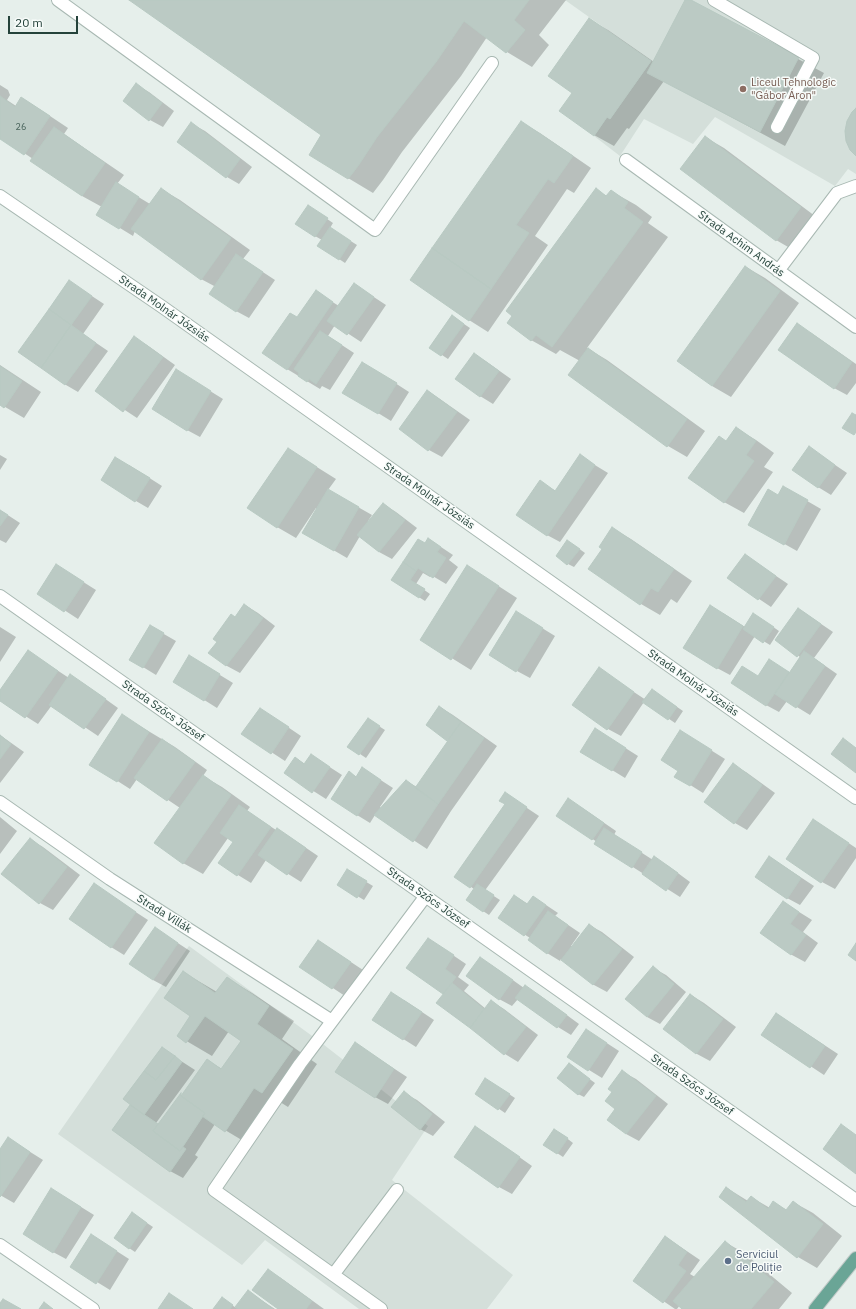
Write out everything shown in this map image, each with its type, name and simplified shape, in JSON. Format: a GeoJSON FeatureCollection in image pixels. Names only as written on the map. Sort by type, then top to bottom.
{"type":"FeatureCollection","features":[{"type":"Feature","properties":{"kind":"main road"},"geometry":{"type":"LineString","coordinates":[[815,1309],[856,1258]]}},
{"type":"Feature","properties":{"kind":"street"},"geometry":{"type":"LineString","coordinates":[[58,0],[375,230],[492,63]]}},
{"type":"Feature","properties":{"kind":"street"},"geometry":{"type":"LineString","coordinates":[[714,0],[813,58],[777,127]]}},
{"type":"Feature","properties":{"kind":"street","name":"Strada Achim András"},"geometry":{"type":"LineString","coordinates":[[626,160],[856,327]]}},
{"type":"Feature","properties":{"kind":"street"},"geometry":{"type":"LineString","coordinates":[[778,271],[838,193],[856,186]]}},
{"type":"Feature","properties":{"kind":"street","name":"Strada Molnár Józsiás"},"geometry":{"type":"LineString","coordinates":[[0,196],[161,306],[856,798]]}},
{"type":"Feature","properties":{"kind":"street","name":"Strada Szőcs József"},"geometry":{"type":"LineString","coordinates":[[0,596],[856,1200]]}},
{"type":"Feature","properties":{"kind":"street","name":"Strada Villák"},"geometry":{"type":"LineString","coordinates":[[0,802],[110,879],[332,1021]]}},
{"type":"Feature","properties":{"kind":"street"},"geometry":{"type":"LineString","coordinates":[[381,1309],[214,1190],[300,1064],[425,897]]}},
{"type":"Feature","properties":{"kind":"street"},"geometry":{"type":"LineString","coordinates":[[333,1274],[397,1190]]}},
{"type":"Feature","properties":{"kind":"street"},"geometry":{"type":"LineString","coordinates":[[0,1245],[92,1309]]}},
{"type":"Feature","properties":{"kind":"shaded area","name":"Liceul Tehnologic \"Gábor Áron\""},"geometry":{"type":"Polygon","coordinates":[[[565,0],[856,0],[856,174],[848,169],[835,186],[715,117],[693,144],[644,119],[620,156],[594,136],[607,117],[610,119],[651,61],[565,0]]]}},
{"type":"Feature","properties":{"kind":"shaded area"},"geometry":{"type":"Polygon","coordinates":[[[189,946],[319,1041],[428,1126],[392,1180],[513,1275],[487,1309],[359,1309],[265,1240],[242,1265],[58,1134],[189,946]]]}},
{"type":"Feature","properties":{"kind":"building"},"geometry":{"type":"Polygon","coordinates":[[[129,0],[529,0],[514,20],[525,30],[506,53],[464,21],[436,62],[377,137],[348,179],[309,155],[321,135],[129,0]]]}},
{"type":"Feature","properties":{"kind":"building"},"geometry":{"type":"Polygon","coordinates":[[[685,0],[691,0],[799,57],[760,132],[647,73],[685,0]]]}},
{"type":"Feature","properties":{"kind":"building"},"geometry":{"type":"Polygon","coordinates":[[[589,18],[651,61],[610,119],[607,117],[594,136],[559,111],[572,93],[548,76],[589,18]]]}},
{"type":"Feature","properties":{"kind":"building"},"geometry":{"type":"Polygon","coordinates":[[[136,83],[162,103],[149,121],[123,101],[136,83]]]}},
{"type":"Feature","properties":{"kind":"building"},"geometry":{"type":"Polygon","coordinates":[[[0,96],[15,107],[21,97],[50,116],[24,155],[0,139],[0,96]]]}},
{"type":"Feature","properties":{"kind":"building"},"geometry":{"type":"Polygon","coordinates":[[[856,108],[856,156],[850,150],[846,141],[845,131],[847,121],[856,108]]]}},
{"type":"Feature","properties":{"kind":"building"},"geometry":{"type":"Polygon","coordinates":[[[521,121],[573,156],[554,183],[548,179],[516,225],[529,233],[491,289],[432,248],[521,121]]]}},
{"type":"Feature","properties":{"kind":"building"},"geometry":{"type":"Polygon","coordinates":[[[191,122],[240,159],[226,178],[177,142],[191,122]]]}},
{"type":"Feature","properties":{"kind":"building"},"geometry":{"type":"Polygon","coordinates":[[[54,127],[105,163],[82,196],[30,161],[54,127]]]}},
{"type":"Feature","properties":{"kind":"building"},"geometry":{"type":"Polygon","coordinates":[[[705,136],[801,207],[776,241],[680,169],[705,136]]]}},
{"type":"Feature","properties":{"kind":"building"},"geometry":{"type":"Polygon","coordinates":[[[116,182],[139,197],[119,229],[96,215],[116,182]]]}},
{"type":"Feature","properties":{"kind":"building"},"geometry":{"type":"Polygon","coordinates":[[[161,188],[231,238],[201,280],[131,229],[161,188]]]}},
{"type":"Feature","properties":{"kind":"building"},"geometry":{"type":"Polygon","coordinates":[[[596,188],[606,196],[611,190],[628,202],[624,208],[643,222],[552,347],[536,335],[531,341],[507,323],[512,316],[506,311],[596,188]]]}},
{"type":"Feature","properties":{"kind":"building"},"geometry":{"type":"Polygon","coordinates":[[[308,205],[328,218],[315,237],[295,224],[308,205]]]}},
{"type":"Feature","properties":{"kind":"building"},"geometry":{"type":"Polygon","coordinates":[[[330,227],[351,241],[339,260],[317,246],[330,227]]]}},
{"type":"Feature","properties":{"kind":"building"},"geometry":{"type":"Polygon","coordinates":[[[432,248],[491,289],[469,321],[410,280],[432,248]]]}},
{"type":"Feature","properties":{"kind":"building"},"geometry":{"type":"Polygon","coordinates":[[[236,254],[263,272],[236,312],[209,294],[236,254]]]}},
{"type":"Feature","properties":{"kind":"building"},"geometry":{"type":"Polygon","coordinates":[[[745,266],[780,291],[712,386],[677,361],[745,266]]]}},
{"type":"Feature","properties":{"kind":"building"},"geometry":{"type":"Polygon","coordinates":[[[69,280],[92,296],[71,325],[49,309],[69,280]]]}},
{"type":"Feature","properties":{"kind":"building"},"geometry":{"type":"Polygon","coordinates":[[[354,283],[374,297],[347,335],[327,321],[354,283]]]}},
{"type":"Feature","properties":{"kind":"building"},"geometry":{"type":"Polygon","coordinates":[[[316,290],[333,302],[287,370],[262,353],[290,313],[297,317],[316,290]]]}},
{"type":"Feature","properties":{"kind":"building"},"geometry":{"type":"Polygon","coordinates":[[[49,309],[71,325],[41,368],[18,352],[49,309]]]}},
{"type":"Feature","properties":{"kind":"building"},"geometry":{"type":"Polygon","coordinates":[[[452,315],[464,324],[441,356],[429,348],[452,315]]]}},
{"type":"Feature","properties":{"kind":"building"},"geometry":{"type":"Polygon","coordinates":[[[797,323],[852,362],[834,389],[778,350],[797,323]]]}},
{"type":"Feature","properties":{"kind":"building"},"geometry":{"type":"Polygon","coordinates":[[[71,325],[96,343],[65,385],[41,368],[71,325]]]}},
{"type":"Feature","properties":{"kind":"building"},"geometry":{"type":"Polygon","coordinates":[[[320,331],[342,345],[316,384],[309,379],[307,382],[298,376],[299,373],[294,369],[320,331]]]}},
{"type":"Feature","properties":{"kind":"building"},"geometry":{"type":"Polygon","coordinates":[[[134,336],[163,357],[123,412],[95,391],[134,336]]]}},
{"type":"Feature","properties":{"kind":"building"},"geometry":{"type":"Polygon","coordinates":[[[588,348],[687,419],[667,447],[568,375],[588,348]]]}},
{"type":"Feature","properties":{"kind":"building"},"geometry":{"type":"Polygon","coordinates":[[[474,353],[499,371],[480,397],[455,379],[474,353]]]}},
{"type":"Feature","properties":{"kind":"building"},"geometry":{"type":"Polygon","coordinates":[[[362,362],[397,383],[378,414],[342,393],[362,362]]]}},
{"type":"Feature","properties":{"kind":"building"},"geometry":{"type":"Polygon","coordinates":[[[0,366],[22,381],[4,408],[0,405],[0,366]]]}},
{"type":"Feature","properties":{"kind":"building"},"geometry":{"type":"Polygon","coordinates":[[[176,369],[211,391],[187,431],[152,409],[176,369]]]}},
{"type":"Feature","properties":{"kind":"building"},"geometry":{"type":"Polygon","coordinates":[[[427,390],[457,412],[428,451],[399,429],[427,390]]]}},
{"type":"Feature","properties":{"kind":"building"},"geometry":{"type":"Polygon","coordinates":[[[852,413],[856,415],[856,432],[854,435],[842,428],[852,413]]]}},
{"type":"Feature","properties":{"kind":"building"},"geometry":{"type":"Polygon","coordinates":[[[736,427],[756,441],[746,455],[754,461],[724,503],[688,478],[719,436],[726,441],[736,427]]]}},
{"type":"Feature","properties":{"kind":"building"},"geometry":{"type":"Polygon","coordinates":[[[809,446],[835,465],[818,488],[792,470],[809,446]]]}},
{"type":"Feature","properties":{"kind":"building"},"geometry":{"type":"Polygon","coordinates":[[[288,448],[317,467],[277,528],[247,508],[288,448]]]}},
{"type":"Feature","properties":{"kind":"building"},"geometry":{"type":"Polygon","coordinates":[[[580,454],[595,465],[547,536],[516,515],[540,480],[555,491],[580,454]]]}},
{"type":"Feature","properties":{"kind":"building"},"geometry":{"type":"Polygon","coordinates":[[[115,457],[150,478],[135,502],[101,480],[115,457]]]}},
{"type":"Feature","properties":{"kind":"building"},"geometry":{"type":"Polygon","coordinates":[[[783,486],[808,500],[784,545],[748,525],[768,489],[778,495],[783,486]]]}},
{"type":"Feature","properties":{"kind":"building"},"geometry":{"type":"Polygon","coordinates":[[[328,489],[359,507],[334,551],[302,533],[328,489]]]}},
{"type":"Feature","properties":{"kind":"building"},"geometry":{"type":"Polygon","coordinates":[[[383,503],[405,520],[379,552],[357,535],[383,503]]]}},
{"type":"Feature","properties":{"kind":"building"},"geometry":{"type":"Polygon","coordinates":[[[0,510],[8,515],[0,526],[0,510]]]}},
{"type":"Feature","properties":{"kind":"building"},"geometry":{"type":"Polygon","coordinates":[[[612,527],[674,569],[658,592],[651,588],[640,605],[588,569],[602,549],[599,547],[612,527]]]}},
{"type":"Feature","properties":{"kind":"building"},"geometry":{"type":"Polygon","coordinates":[[[428,538],[441,547],[437,552],[446,558],[433,578],[418,568],[416,571],[403,562],[418,539],[425,543],[428,538]]]}},
{"type":"Feature","properties":{"kind":"building"},"geometry":{"type":"Polygon","coordinates":[[[567,540],[580,549],[567,565],[556,556],[567,540]]]}},
{"type":"Feature","properties":{"kind":"building"},"geometry":{"type":"Polygon","coordinates":[[[745,554],[776,576],[758,600],[727,578],[745,554]]]}},
{"type":"Feature","properties":{"kind":"building"},"geometry":{"type":"Polygon","coordinates":[[[403,562],[416,571],[410,580],[425,589],[419,598],[391,580],[403,562]]]}},
{"type":"Feature","properties":{"kind":"building"},"geometry":{"type":"Polygon","coordinates":[[[56,564],[84,582],[64,612],[37,594],[56,564]]]}},
{"type":"Feature","properties":{"kind":"building"},"geometry":{"type":"Polygon","coordinates":[[[467,565],[499,586],[451,660],[420,640],[467,565]]]}},
{"type":"Feature","properties":{"kind":"building"},"geometry":{"type":"Polygon","coordinates":[[[244,604],[263,618],[226,666],[208,653],[217,642],[213,639],[231,614],[235,617],[244,604]]]}},
{"type":"Feature","properties":{"kind":"building"},"geometry":{"type":"Polygon","coordinates":[[[710,605],[743,626],[717,669],[683,648],[710,605]]]}},
{"type":"Feature","properties":{"kind":"building"},"geometry":{"type":"Polygon","coordinates":[[[798,608],[821,624],[797,657],[775,640],[798,608]]]}},
{"type":"Feature","properties":{"kind":"building"},"geometry":{"type":"Polygon","coordinates":[[[516,611],[543,628],[516,672],[489,655],[516,611]]]}},
{"type":"Feature","properties":{"kind":"building"},"geometry":{"type":"Polygon","coordinates":[[[753,613],[774,627],[763,643],[743,629],[753,613]]]}},
{"type":"Feature","properties":{"kind":"building"},"geometry":{"type":"Polygon","coordinates":[[[150,625],[164,633],[143,668],[129,660],[150,625]]]}},
{"type":"Feature","properties":{"kind":"building"},"geometry":{"type":"Polygon","coordinates":[[[28,650],[58,671],[25,718],[0,701],[0,690],[28,650]]]}},
{"type":"Feature","properties":{"kind":"building"},"geometry":{"type":"Polygon","coordinates":[[[804,651],[825,666],[796,708],[775,694],[804,651]]]}},
{"type":"Feature","properties":{"kind":"building"},"geometry":{"type":"Polygon","coordinates":[[[189,655],[220,674],[204,701],[173,682],[189,655]]]}},
{"type":"Feature","properties":{"kind":"building"},"geometry":{"type":"Polygon","coordinates":[[[769,659],[789,672],[766,706],[731,683],[742,666],[758,676],[769,659]]]}},
{"type":"Feature","properties":{"kind":"building"},"geometry":{"type":"Polygon","coordinates":[[[599,667],[634,692],[607,730],[572,705],[599,667]]]}},
{"type":"Feature","properties":{"kind":"building"},"geometry":{"type":"Polygon","coordinates":[[[70,674],[106,699],[84,729],[49,705],[70,674]]]}},
{"type":"Feature","properties":{"kind":"building"},"geometry":{"type":"Polygon","coordinates":[[[652,689],[677,707],[668,720],[642,702],[652,689]]]}},
{"type":"Feature","properties":{"kind":"building"},"geometry":{"type":"Polygon","coordinates":[[[439,706],[461,722],[447,741],[426,725],[439,706]]]}},
{"type":"Feature","properties":{"kind":"building"},"geometry":{"type":"Polygon","coordinates":[[[260,708],[289,727],[271,754],[241,734],[260,708]]]}},
{"type":"Feature","properties":{"kind":"building"},"geometry":{"type":"Polygon","coordinates":[[[122,714],[149,732],[117,782],[89,765],[122,714]]]}},
{"type":"Feature","properties":{"kind":"building"},"geometry":{"type":"Polygon","coordinates":[[[368,718],[380,726],[359,755],[347,747],[368,718]]]}},
{"type":"Feature","properties":{"kind":"building"},"geometry":{"type":"Polygon","coordinates":[[[461,722],[484,738],[438,804],[415,788],[461,722]]]}},
{"type":"Feature","properties":{"kind":"building"},"geometry":{"type":"Polygon","coordinates":[[[595,728],[626,748],[612,771],[580,752],[595,728]]]}},
{"type":"Feature","properties":{"kind":"building"},"geometry":{"type":"Polygon","coordinates":[[[680,730],[712,750],[690,786],[674,777],[678,771],[661,760],[680,730]]]}},
{"type":"Feature","properties":{"kind":"building"},"geometry":{"type":"Polygon","coordinates":[[[0,735],[11,744],[0,759],[0,735]]]}},
{"type":"Feature","properties":{"kind":"building"},"geometry":{"type":"Polygon","coordinates":[[[843,738],[856,748],[856,773],[831,754],[843,738]]]}},
{"type":"Feature","properties":{"kind":"building"},"geometry":{"type":"Polygon","coordinates":[[[162,739],[195,762],[167,801],[134,778],[162,739]]]}},
{"type":"Feature","properties":{"kind":"building"},"geometry":{"type":"Polygon","coordinates":[[[311,754],[330,767],[312,793],[284,773],[295,757],[304,764],[311,754]]]}},
{"type":"Feature","properties":{"kind":"building"},"geometry":{"type":"Polygon","coordinates":[[[733,763],[762,785],[734,824],[704,802],[733,763]]]}},
{"type":"Feature","properties":{"kind":"building"},"geometry":{"type":"Polygon","coordinates":[[[362,767],[381,780],[357,816],[331,799],[349,771],[356,777],[362,767]]]}},
{"type":"Feature","properties":{"kind":"building"},"geometry":{"type":"Polygon","coordinates":[[[203,775],[231,795],[183,864],[154,843],[203,775]]]}},
{"type":"Feature","properties":{"kind":"building"},"geometry":{"type":"Polygon","coordinates":[[[406,780],[438,804],[413,842],[374,815],[406,780]]]}},
{"type":"Feature","properties":{"kind":"building"},"geometry":{"type":"Polygon","coordinates":[[[505,792],[527,807],[470,888],[454,877],[505,804],[499,801],[505,792]]]}},
{"type":"Feature","properties":{"kind":"building"},"geometry":{"type":"Polygon","coordinates":[[[568,798],[604,823],[592,840],[556,816],[568,798]]]}},
{"type":"Feature","properties":{"kind":"building"},"geometry":{"type":"Polygon","coordinates":[[[239,805],[271,827],[237,876],[218,863],[233,842],[220,833],[239,805]]]}},
{"type":"Feature","properties":{"kind":"building"},"geometry":{"type":"Polygon","coordinates":[[[813,819],[849,843],[821,883],[786,859],[813,819]]]}},
{"type":"Feature","properties":{"kind":"building"},"geometry":{"type":"Polygon","coordinates":[[[277,828],[306,848],[287,875],[258,855],[277,828]]]}},
{"type":"Feature","properties":{"kind":"building"},"geometry":{"type":"Polygon","coordinates":[[[604,828],[642,852],[632,868],[594,844],[604,828]]]}},
{"type":"Feature","properties":{"kind":"building"},"geometry":{"type":"Polygon","coordinates":[[[30,838],[67,867],[39,904],[1,874],[30,838]]]}},
{"type":"Feature","properties":{"kind":"building"},"geometry":{"type":"Polygon","coordinates":[[[654,856],[678,873],[666,891],[642,874],[654,856]]]}},
{"type":"Feature","properties":{"kind":"building"},"geometry":{"type":"Polygon","coordinates":[[[769,856],[801,878],[787,899],[755,877],[769,856]]]}},
{"type":"Feature","properties":{"kind":"building"},"geometry":{"type":"Polygon","coordinates":[[[347,869],[367,881],[357,898],[337,885],[347,869]]]}},
{"type":"Feature","properties":{"kind":"building"},"geometry":{"type":"Polygon","coordinates":[[[94,883],[136,912],[111,948],[69,919],[94,883]]]}},
{"type":"Feature","properties":{"kind":"building"},"geometry":{"type":"Polygon","coordinates":[[[477,884],[494,895],[483,912],[466,900],[477,884]]]}},
{"type":"Feature","properties":{"kind":"building"},"geometry":{"type":"Polygon","coordinates":[[[514,895],[527,904],[533,896],[546,905],[524,936],[498,918],[514,895]]]}},
{"type":"Feature","properties":{"kind":"building"},"geometry":{"type":"Polygon","coordinates":[[[783,901],[799,912],[790,924],[806,935],[791,955],[760,933],[783,901]]]}},
{"type":"Feature","properties":{"kind":"building"},"geometry":{"type":"Polygon","coordinates":[[[548,911],[568,925],[547,954],[528,940],[548,911]]]}},
{"type":"Feature","properties":{"kind":"building"},"geometry":{"type":"Polygon","coordinates":[[[589,924],[622,949],[593,985],[561,960],[589,924]]]}},
{"type":"Feature","properties":{"kind":"building"},"geometry":{"type":"Polygon","coordinates":[[[155,927],[178,943],[153,980],[129,964],[155,927]]]}},
{"type":"Feature","properties":{"kind":"building"},"geometry":{"type":"Polygon","coordinates":[[[428,938],[454,955],[445,969],[456,977],[443,994],[406,968],[428,938]]]}},
{"type":"Feature","properties":{"kind":"building"},"geometry":{"type":"Polygon","coordinates":[[[318,940],[351,962],[332,989],[299,967],[318,940]]]}},
{"type":"Feature","properties":{"kind":"building"},"geometry":{"type":"Polygon","coordinates":[[[856,943],[856,961],[848,955],[856,943]]]}},
{"type":"Feature","properties":{"kind":"building"},"geometry":{"type":"Polygon","coordinates":[[[480,957],[513,980],[499,1000],[466,976],[480,957]]]}},
{"type":"Feature","properties":{"kind":"building"},"geometry":{"type":"Polygon","coordinates":[[[653,966],[674,984],[647,1017],[625,999],[653,966]]]}},
{"type":"Feature","properties":{"kind":"building"},"geometry":{"type":"Polygon","coordinates":[[[183,971],[215,993],[227,977],[269,1006],[257,1024],[293,1049],[262,1093],[254,1088],[225,1132],[202,1116],[205,1113],[181,1096],[207,1059],[221,1069],[241,1041],[205,1016],[186,1043],[177,1036],[190,1016],[164,998],[183,971]]]}},
{"type":"Feature","properties":{"kind":"building"},"geometry":{"type":"Polygon","coordinates":[[[452,983],[484,1009],[470,1028],[436,1003],[452,983]]]}},
{"type":"Feature","properties":{"kind":"building"},"geometry":{"type":"Polygon","coordinates":[[[525,985],[567,1015],[557,1028],[515,998],[525,985]]]}},
{"type":"Feature","properties":{"kind":"building"},"geometry":{"type":"Polygon","coordinates":[[[391,992],[422,1012],[403,1040],[372,1020],[391,992]]]}},
{"type":"Feature","properties":{"kind":"building"},"geometry":{"type":"Polygon","coordinates":[[[690,994],[723,1019],[696,1054],[663,1029],[690,994]]]}},
{"type":"Feature","properties":{"kind":"building"},"geometry":{"type":"Polygon","coordinates":[[[491,1000],[526,1027],[504,1055],[470,1028],[491,1000]]]}},
{"type":"Feature","properties":{"kind":"building"},"geometry":{"type":"Polygon","coordinates":[[[776,1013],[825,1046],[810,1068],[761,1035],[776,1013]]]}},
{"type":"Feature","properties":{"kind":"building"},"geometry":{"type":"Polygon","coordinates":[[[586,1029],[607,1043],[588,1071],[567,1057],[586,1029]]]}},
{"type":"Feature","properties":{"kind":"building"},"geometry":{"type":"Polygon","coordinates":[[[355,1042],[394,1069],[375,1098],[335,1072],[355,1042]]]}},
{"type":"Feature","properties":{"kind":"building"},"geometry":{"type":"Polygon","coordinates":[[[162,1047],[175,1056],[156,1080],[144,1071],[162,1047]]]}},
{"type":"Feature","properties":{"kind":"building"},"geometry":{"type":"Polygon","coordinates":[[[175,1056],[182,1062],[144,1115],[123,1099],[144,1071],[156,1080],[175,1056]]]}},
{"type":"Feature","properties":{"kind":"building"},"geometry":{"type":"Polygon","coordinates":[[[569,1063],[590,1079],[578,1095],[557,1078],[569,1063]]]}},
{"type":"Feature","properties":{"kind":"building"},"geometry":{"type":"Polygon","coordinates":[[[622,1070],[656,1096],[626,1134],[607,1120],[615,1109],[605,1101],[612,1092],[608,1089],[622,1070]]]}},
{"type":"Feature","properties":{"kind":"building"},"geometry":{"type":"Polygon","coordinates":[[[485,1078],[510,1094],[498,1110],[475,1094],[485,1078]]]}},
{"type":"Feature","properties":{"kind":"building"},"geometry":{"type":"Polygon","coordinates":[[[404,1091],[432,1114],[420,1130],[391,1107],[404,1091]]]}},
{"type":"Feature","properties":{"kind":"building"},"geometry":{"type":"Polygon","coordinates":[[[181,1093],[181,1096],[205,1113],[180,1151],[153,1131],[181,1093]]]}},
{"type":"Feature","properties":{"kind":"building"},"geometry":{"type":"Polygon","coordinates":[[[130,1105],[158,1124],[153,1131],[180,1151],[183,1147],[186,1149],[170,1172],[112,1130],[130,1105]]]}},
{"type":"Feature","properties":{"kind":"building"},"geometry":{"type":"Polygon","coordinates":[[[841,1124],[856,1135],[856,1174],[823,1149],[841,1124]]]}},
{"type":"Feature","properties":{"kind":"building"},"geometry":{"type":"Polygon","coordinates":[[[475,1126],[520,1157],[498,1188],[454,1157],[475,1126]]]}},
{"type":"Feature","properties":{"kind":"building"},"geometry":{"type":"Polygon","coordinates":[[[554,1129],[568,1138],[557,1154],[543,1145],[554,1129]]]}},
{"type":"Feature","properties":{"kind":"building"},"geometry":{"type":"Polygon","coordinates":[[[8,1137],[30,1152],[0,1197],[0,1149],[8,1137]]]}},
{"type":"Feature","properties":{"kind":"building"},"geometry":{"type":"Polygon","coordinates":[[[726,1187],[746,1202],[751,1196],[768,1209],[773,1201],[786,1210],[793,1201],[823,1224],[797,1258],[719,1197],[726,1187]]]}},
{"type":"Feature","properties":{"kind":"building"},"geometry":{"type":"Polygon","coordinates":[[[51,1188],[81,1207],[53,1253],[23,1234],[51,1188]]]}},
{"type":"Feature","properties":{"kind":"building"},"geometry":{"type":"Polygon","coordinates":[[[132,1212],[147,1223],[129,1249],[114,1238],[132,1212]]]}},
{"type":"Feature","properties":{"kind":"building"},"geometry":{"type":"Polygon","coordinates":[[[91,1234],[117,1251],[96,1284],[70,1267],[91,1234]]]}},
{"type":"Feature","properties":{"kind":"building"},"geometry":{"type":"Polygon","coordinates":[[[665,1236],[687,1252],[678,1265],[686,1271],[663,1303],[633,1281],[665,1236]]]}},
{"type":"Feature","properties":{"kind":"building","name":"Serviciul de Poliție"},"geometry":{"type":"Polygon","coordinates":[[[725,1241],[774,1282],[751,1309],[682,1309],[673,1301],[725,1241]]]}},
{"type":"Feature","properties":{"kind":"building"},"geometry":{"type":"Polygon","coordinates":[[[268,1269],[312,1301],[306,1309],[278,1309],[252,1290],[268,1269]]]}},
{"type":"Feature","properties":{"kind":"building"},"geometry":{"type":"Polygon","coordinates":[[[248,1290],[273,1309],[238,1309],[235,1307],[248,1290]]]}},
{"type":"Feature","properties":{"kind":"building"},"geometry":{"type":"Polygon","coordinates":[[[169,1293],[193,1309],[158,1309],[169,1293]]]}},
{"type":"Feature","properties":{"kind":"building"},"geometry":{"type":"Polygon","coordinates":[[[222,1297],[233,1305],[230,1309],[213,1309],[222,1297]]]}},
{"type":"Feature","properties":{"kind":"building"},"geometry":{"type":"Polygon","coordinates":[[[3,1299],[21,1309],[0,1309],[0,1303],[3,1299]]]}},
{"type":"Feature","properties":{"kind":"building"},"geometry":{"type":"Polygon","coordinates":[[[44,1302],[53,1309],[39,1309],[44,1302]]]}},
{"type":"Feature","properties":{"kind":"place","name":"Liceul Tehnologic \"Gábor Áron\""},"geometry":{"type":"Point","coordinates":[743,89]}},
{"type":"Feature","properties":{"kind":"place","name":"Serviciul de Poliție"},"geometry":{"type":"Point","coordinates":[728,1261]}}]}
